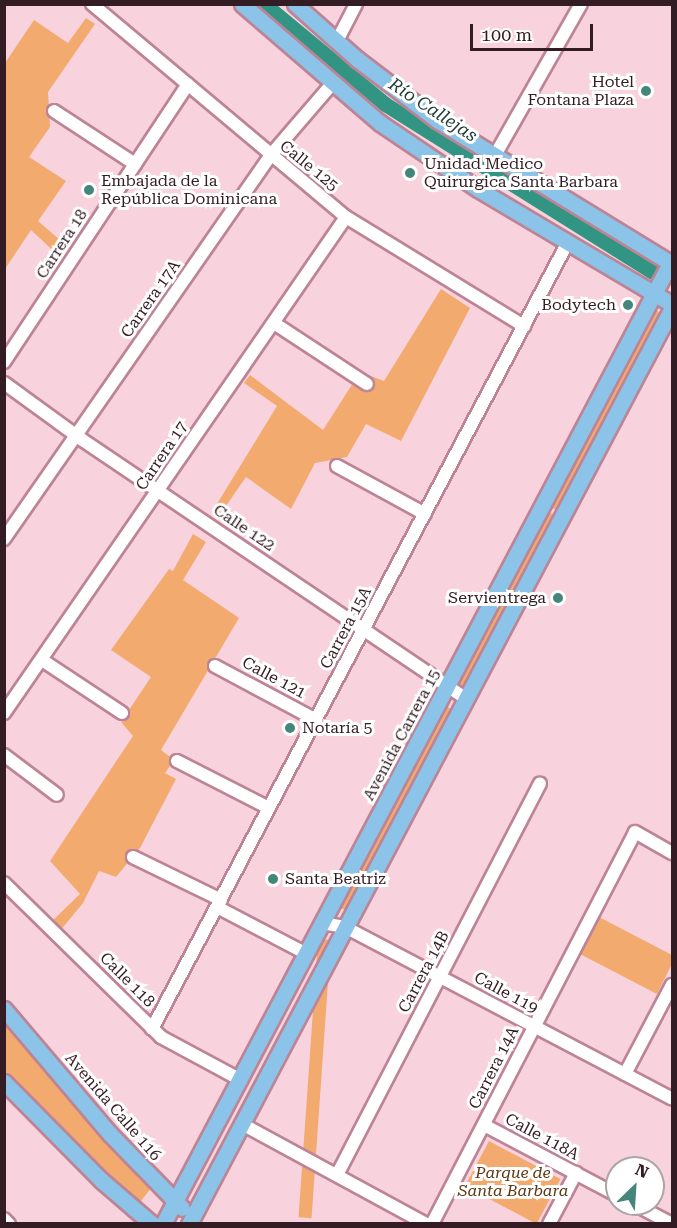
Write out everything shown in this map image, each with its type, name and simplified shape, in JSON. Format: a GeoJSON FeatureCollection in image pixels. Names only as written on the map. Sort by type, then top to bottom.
{"type":"FeatureCollection","features":[{"type":"Feature","properties":{"kind":"main road"},"geometry":{"type":"LineString","coordinates":[[194,1221],[242,1124],[672,306],[445,168],[332,84],[242,4]]}},
{"type":"Feature","properties":{"kind":"main road"},"geometry":{"type":"LineString","coordinates":[[295,4],[411,101],[494,157],[672,262]]}},
{"type":"Feature","properties":{"kind":"main road","name":"Avenida Carrera 15"},"geometry":{"type":"LineString","coordinates":[[164,1224],[672,262]]}},
{"type":"Feature","properties":{"kind":"main road","name":"Avenida Calle 116"},"geometry":{"type":"LineString","coordinates":[[4,1009],[110,1134],[194,1221]]}},
{"type":"Feature","properties":{"kind":"main road"},"geometry":{"type":"LineString","coordinates":[[4,1082],[101,1180],[152,1224]]}},
{"type":"Feature","properties":{"kind":"street","name":"Calle 125"},"geometry":{"type":"LineString","coordinates":[[92,4],[270,156],[346,217],[524,326]]}},
{"type":"Feature","properties":{"kind":"street"},"geometry":{"type":"LineString","coordinates":[[337,41],[356,4]]}},
{"type":"Feature","properties":{"kind":"street"},"geometry":{"type":"LineString","coordinates":[[494,157],[581,4]]}},
{"type":"Feature","properties":{"kind":"street","name":"Carrera 18"},"geometry":{"type":"LineString","coordinates":[[4,362],[188,84]]}},
{"type":"Feature","properties":{"kind":"street","name":"Carrera 17A"},"geometry":{"type":"LineString","coordinates":[[4,539],[270,156],[332,84]]}},
{"type":"Feature","properties":{"kind":"street"},"geometry":{"type":"LineString","coordinates":[[54,111],[135,164]]}},
{"type":"Feature","properties":{"kind":"street","name":"Carrera 17"},"geometry":{"type":"LineString","coordinates":[[4,713],[346,217]]}},
{"type":"Feature","properties":{"kind":"street","name":"Carrera 15A"},"geometry":{"type":"LineString","coordinates":[[152,1029],[568,242]]}},
{"type":"Feature","properties":{"kind":"street"},"geometry":{"type":"LineString","coordinates":[[274,323],[367,384]]}},
{"type":"Feature","properties":{"kind":"street","name":"Calle 122"},"geometry":{"type":"LineString","coordinates":[[4,383],[76,436],[465,699]]}},
{"type":"Feature","properties":{"kind":"street"},"geometry":{"type":"LineString","coordinates":[[337,466],[425,514]]}},
{"type":"Feature","properties":{"kind":"street"},"geometry":{"type":"LineString","coordinates":[[42,660],[122,713]]}},
{"type":"Feature","properties":{"kind":"street","name":"Calle 121"},"geometry":{"type":"LineString","coordinates":[[215,666],[316,720]]}},
{"type":"Feature","properties":{"kind":"street"},"geometry":{"type":"LineString","coordinates":[[4,755],[57,795]]}},
{"type":"Feature","properties":{"kind":"street"},"geometry":{"type":"LineString","coordinates":[[177,761],[269,808]]}},
{"type":"Feature","properties":{"kind":"street","name":"Carrera 14B"},"geometry":{"type":"LineString","coordinates":[[337,1175],[540,784]]}},
{"type":"Feature","properties":{"kind":"street","name":"Carrera 14A"},"geometry":{"type":"LineString","coordinates":[[432,1224],[635,832],[672,852]]}},
{"type":"Feature","properties":{"kind":"street"},"geometry":{"type":"LineString","coordinates":[[133,857],[307,954]]}},
{"type":"Feature","properties":{"kind":"street","name":"Calle 118"},"geometry":{"type":"LineString","coordinates":[[4,883],[152,1029],[169,1043],[241,1080]]}},
{"type":"Feature","properties":{"kind":"street","name":"Calle 119"},"geometry":{"type":"LineString","coordinates":[[322,923],[345,927],[672,1099]]}},
{"type":"Feature","properties":{"kind":"street"},"geometry":{"type":"LineString","coordinates":[[626,1074],[672,985]]}},
{"type":"Feature","properties":{"kind":"street"},"geometry":{"type":"LineString","coordinates":[[242,1124],[426,1224]]}},
{"type":"Feature","properties":{"kind":"street","name":"Calle 118A"},"geometry":{"type":"LineString","coordinates":[[484,1125],[605,1189]]}},
{"type":"Feature","properties":{"kind":"street"},"geometry":{"type":"LineString","coordinates":[[549,1224],[576,1173]]}},
{"type":"Feature","properties":{"kind":"street"},"geometry":{"type":"LineString","coordinates":[[4,1219],[9,1224]]}},
{"type":"Feature","properties":{"kind":"street"},"geometry":{"type":"LineString","coordinates":[[670,1223],[672,1219]]}},
{"type":"Feature","properties":{"kind":"green space"},"geometry":{"type":"Polygon","coordinates":[[[86,18],[95,24],[48,92],[50,127],[29,157],[66,181],[38,221],[68,247],[60,257],[31,230],[5,269],[5,63],[34,20],[68,43],[86,18]]]}},
{"type":"Feature","properties":{"kind":"green space"},"geometry":{"type":"Polygon","coordinates":[[[441,289],[470,308],[401,441],[366,424],[347,457],[315,463],[291,509],[246,477],[219,516],[212,512],[277,406],[244,383],[250,375],[323,430],[360,372],[384,381],[441,289]]]}},
{"type":"Feature","properties":{"kind":"green space"},"geometry":{"type":"Polygon","coordinates":[[[656,309],[661,316],[558,511],[549,506],[656,309]]]}},
{"type":"Feature","properties":{"kind":"green space"},"geometry":{"type":"Polygon","coordinates":[[[547,511],[556,516],[466,685],[459,685],[547,511]]]}},
{"type":"Feature","properties":{"kind":"green space"},"geometry":{"type":"Polygon","coordinates":[[[193,534],[206,542],[183,580],[239,618],[161,750],[174,760],[165,773],[176,779],[140,848],[116,877],[99,871],[83,903],[59,932],[51,922],[80,894],[50,861],[133,736],[121,722],[151,677],[111,650],[169,569],[173,571],[193,534]]]}},
{"type":"Feature","properties":{"kind":"green space"},"geometry":{"type":"Polygon","coordinates":[[[444,705],[451,709],[346,910],[335,906],[444,705]]]}},
{"type":"Feature","properties":{"kind":"green space"},"geometry":{"type":"Polygon","coordinates":[[[599,917],[672,955],[672,964],[657,994],[580,954],[599,917]]]}},
{"type":"Feature","properties":{"kind":"green space"},"geometry":{"type":"Polygon","coordinates":[[[318,939],[331,940],[312,1218],[299,1217],[318,939]]]}},
{"type":"Feature","properties":{"kind":"green space"},"geometry":{"type":"Polygon","coordinates":[[[4,1018],[152,1187],[137,1206],[5,1076],[4,1018]]]}},
{"type":"Feature","properties":{"kind":"green space","name":"Parque de Santa Barbara"},"geometry":{"type":"Polygon","coordinates":[[[489,1141],[561,1179],[537,1224],[465,1186],[489,1141]]]}},
{"type":"Feature","properties":{"kind":"waterway","name":"Río Callejas"},"geometry":{"type":"LineString","coordinates":[[264,4],[385,104],[653,272]]}},
{"type":"Feature","properties":{"kind":"place","name":"Hotel Fontana Plaza"},"geometry":{"type":"Point","coordinates":[646,91]}},
{"type":"Feature","properties":{"kind":"place","name":"Unidad Medico Quirurgica Santa Barbara"},"geometry":{"type":"Point","coordinates":[410,173]}},
{"type":"Feature","properties":{"kind":"place","name":"Embajada de la República Dominicana"},"geometry":{"type":"Point","coordinates":[89,190]}},
{"type":"Feature","properties":{"kind":"place","name":"Bodytech"},"geometry":{"type":"Point","coordinates":[628,305]}},
{"type":"Feature","properties":{"kind":"place","name":"Servientrega"},"geometry":{"type":"Point","coordinates":[558,598]}},
{"type":"Feature","properties":{"kind":"place","name":"Notaría 5"},"geometry":{"type":"Point","coordinates":[290,728]}},
{"type":"Feature","properties":{"kind":"place","name":"Santa Beatriz"},"geometry":{"type":"Point","coordinates":[273,879]}}]}
